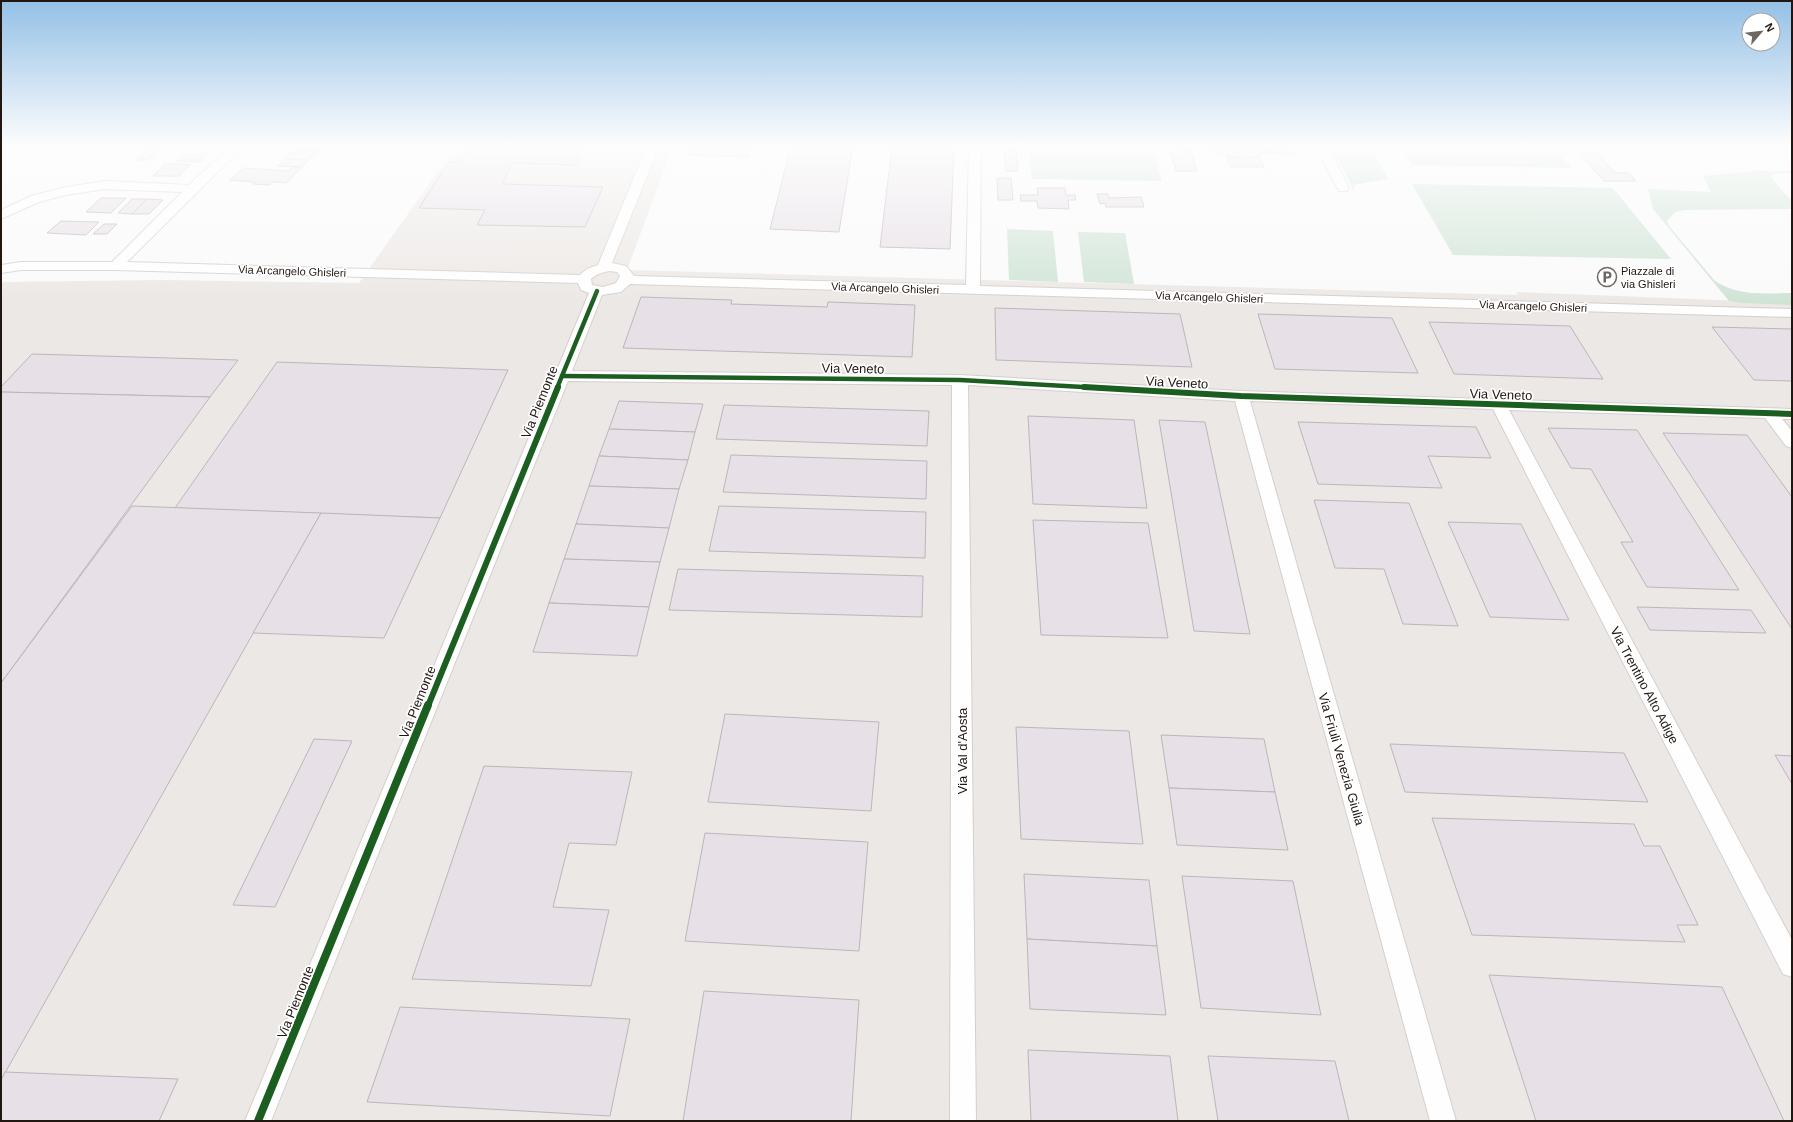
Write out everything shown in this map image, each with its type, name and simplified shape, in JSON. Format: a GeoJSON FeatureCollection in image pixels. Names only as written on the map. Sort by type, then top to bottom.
{"type":"FeatureCollection","features":[{"type":"Feature","properties":{"kind":"street"},"geometry":{"type":"LineString","coordinates":[[1,214],[37,198]]}},
{"type":"Feature","properties":{"kind":"street"},"geometry":{"type":"LineString","coordinates":[[116,266],[183,198]]}},
{"type":"Feature","properties":{"kind":"street"},"geometry":{"type":"LineString","coordinates":[[604,267],[632,198]]}},
{"type":"Feature","properties":{"kind":"street"},"geometry":{"type":"LineString","coordinates":[[973,290],[975,198]]}},
{"type":"Feature","properties":{"kind":"street","name":"Via Arcangelo Ghisleri"},"geometry":{"type":"LineString","coordinates":[[1,269],[21,266],[116,266],[590,285],[615,289],[626,280],[1792,313]]}},
{"type":"Feature","properties":{"kind":"street"},"geometry":{"type":"LineString","coordinates":[[590,285],[591,272],[604,267],[621,270],[626,276],[626,280]]}},
{"type":"Feature","properties":{"kind":"street","name":"Via Piemonte"},"geometry":{"type":"LineString","coordinates":[[258,1121],[562,376],[590,285]]}},
{"type":"Feature","properties":{"kind":"street","name":"Via Veneto"},"geometry":{"type":"LineString","coordinates":[[562,376],[960,380],[1241,396],[1792,414]]}},
{"type":"Feature","properties":{"kind":"street","name":"Via Val d'Aosta"},"geometry":{"type":"LineString","coordinates":[[960,380],[963,1121]]}},
{"type":"Feature","properties":{"kind":"street","name":"Via Friuli Venezia Giulia"},"geometry":{"type":"LineString","coordinates":[[1241,396],[1443,1121]]}},
{"type":"Feature","properties":{"kind":"street","name":"Via Trentino Alto Adige"},"geometry":{"type":"LineString","coordinates":[[1499,405],[1792,965]]}},
{"type":"Feature","properties":{"kind":"street"},"geometry":{"type":"LineString","coordinates":[[1769,413],[1792,442]]}},
{"type":"Feature","properties":{"kind":"shaded area"},"geometry":{"type":"Polygon","coordinates":[[[419,198],[654,198],[627,270],[1518,295],[1516,292],[1792,303],[1792,1121],[1,1121],[1,282],[165,280],[359,283],[419,198]]]}},
{"type":"Feature","properties":{"kind":"green space"},"geometry":{"type":"Polygon","coordinates":[[[1420,198],[1621,198],[1671,259],[1453,255],[1420,198]]]}},
{"type":"Feature","properties":{"kind":"green space"},"geometry":{"type":"Polygon","coordinates":[[[1650,198],[1790,198],[1792,200],[1792,209],[1685,210],[1675,212],[1667,221],[1669,226],[1714,280],[1742,292],[1792,293],[1792,305],[1729,301],[1653,209],[1650,198]]]}},
{"type":"Feature","properties":{"kind":"green space"},"geometry":{"type":"Polygon","coordinates":[[[1007,229],[1053,231],[1058,282],[1009,280],[1007,229]]]}},
{"type":"Feature","properties":{"kind":"green space"},"geometry":{"type":"Polygon","coordinates":[[[1078,232],[1125,233],[1134,284],[1084,282],[1078,232]]]}},
{"type":"Feature","properties":{"kind":"building"},"geometry":{"type":"Polygon","coordinates":[[[101,198],[126,198],[111,213],[86,212],[101,198]]]}},
{"type":"Feature","properties":{"kind":"building"},"geometry":{"type":"Polygon","coordinates":[[[425,198],[598,198],[585,227],[477,225],[485,210],[419,208],[425,198]]]}},
{"type":"Feature","properties":{"kind":"building"},"geometry":{"type":"Polygon","coordinates":[[[778,198],[844,198],[839,232],[770,229],[778,198]]]}},
{"type":"Feature","properties":{"kind":"building"},"geometry":{"type":"Polygon","coordinates":[[[886,198],[952,198],[950,249],[880,247],[886,198]]]}},
{"type":"Feature","properties":{"kind":"building"},"geometry":{"type":"Polygon","coordinates":[[[998,198],[1013,198],[1013,200],[998,200],[998,198]]]}},
{"type":"Feature","properties":{"kind":"building"},"geometry":{"type":"Polygon","coordinates":[[[1021,198],[1076,198],[1076,200],[1068,200],[1069,209],[1038,208],[1037,201],[1021,201],[1021,198]]]}},
{"type":"Feature","properties":{"kind":"building"},"geometry":{"type":"Polygon","coordinates":[[[1098,198],[1141,198],[1144,207],[1106,207],[1105,203],[1100,204],[1098,198]]]}},
{"type":"Feature","properties":{"kind":"building"},"geometry":{"type":"Polygon","coordinates":[[[132,199],[147,199],[132,214],[118,213],[132,199]]]}},
{"type":"Feature","properties":{"kind":"building"},"geometry":{"type":"Polygon","coordinates":[[[147,199],[163,200],[149,214],[132,214],[147,199]]]}},
{"type":"Feature","properties":{"kind":"building"},"geometry":{"type":"Polygon","coordinates":[[[61,221],[99,222],[86,235],[47,233],[61,221]]]}},
{"type":"Feature","properties":{"kind":"building"},"geometry":{"type":"Polygon","coordinates":[[[104,224],[117,224],[107,234],[93,234],[104,224]]]}},
{"type":"Feature","properties":{"kind":"building"},"geometry":{"type":"Polygon","coordinates":[[[641,297],[732,300],[731,304],[827,307],[828,302],[915,305],[912,357],[623,348],[641,297]]]}},
{"type":"Feature","properties":{"kind":"building"},"geometry":{"type":"Polygon","coordinates":[[[995,308],[1180,314],[1192,367],[996,360],[995,308]]]}},
{"type":"Feature","properties":{"kind":"building"},"geometry":{"type":"Polygon","coordinates":[[[1258,314],[1392,318],[1418,373],[1275,369],[1258,314]]]}},
{"type":"Feature","properties":{"kind":"building"},"geometry":{"type":"Polygon","coordinates":[[[1429,322],[1570,326],[1603,379],[1454,374],[1429,322]]]}},
{"type":"Feature","properties":{"kind":"building"},"geometry":{"type":"Polygon","coordinates":[[[1712,327],[1792,329],[1792,381],[1754,380],[1712,327]]]}},
{"type":"Feature","properties":{"kind":"building"},"geometry":{"type":"Polygon","coordinates":[[[32,354],[238,360],[210,397],[1,392],[1,387],[32,354]]]}},
{"type":"Feature","properties":{"kind":"building"},"geometry":{"type":"Polygon","coordinates":[[[277,362],[508,370],[440,518],[175,508],[277,362]]]}},
{"type":"Feature","properties":{"kind":"building"},"geometry":{"type":"Polygon","coordinates":[[[1,392],[210,397],[1,683],[1,392]]]}},
{"type":"Feature","properties":{"kind":"building"},"geometry":{"type":"Polygon","coordinates":[[[619,401],[703,404],[695,432],[609,429],[619,401]]]}},
{"type":"Feature","properties":{"kind":"building"},"geometry":{"type":"Polygon","coordinates":[[[724,405],[929,411],[927,446],[716,439],[724,405]]]}},
{"type":"Feature","properties":{"kind":"building"},"geometry":{"type":"Polygon","coordinates":[[[1028,416],[1134,420],[1147,508],[1033,504],[1028,416]]]}},
{"type":"Feature","properties":{"kind":"building"},"geometry":{"type":"Polygon","coordinates":[[[1159,420],[1205,422],[1250,634],[1194,631],[1159,420]]]}},
{"type":"Feature","properties":{"kind":"building"},"geometry":{"type":"Polygon","coordinates":[[[1298,422],[1476,427],[1491,458],[1428,456],[1442,488],[1318,484],[1298,422]]]}},
{"type":"Feature","properties":{"kind":"building"},"geometry":{"type":"Polygon","coordinates":[[[1548,428],[1637,430],[1739,590],[1647,587],[1621,542],[1633,542],[1591,469],[1571,468],[1548,428]]]}},
{"type":"Feature","properties":{"kind":"building"},"geometry":{"type":"Polygon","coordinates":[[[609,429],[695,432],[688,460],[599,456],[609,429]]]}},
{"type":"Feature","properties":{"kind":"building"},"geometry":{"type":"Polygon","coordinates":[[[1663,433],[1747,435],[1792,497],[1792,629],[1663,433]]]}},
{"type":"Feature","properties":{"kind":"building"},"geometry":{"type":"Polygon","coordinates":[[[731,455],[927,461],[926,499],[723,492],[731,455]]]}},
{"type":"Feature","properties":{"kind":"building"},"geometry":{"type":"Polygon","coordinates":[[[599,456],[688,460],[679,489],[589,486],[599,456]]]}},
{"type":"Feature","properties":{"kind":"building"},"geometry":{"type":"Polygon","coordinates":[[[589,486],[679,489],[669,528],[576,524],[589,486]]]}},
{"type":"Feature","properties":{"kind":"building"},"geometry":{"type":"Polygon","coordinates":[[[1314,500],[1409,503],[1458,626],[1403,624],[1384,569],[1335,568],[1314,500]]]}},
{"type":"Feature","properties":{"kind":"building"},"geometry":{"type":"Polygon","coordinates":[[[132,506],[321,513],[1,1080],[1,683],[132,506]]]}},
{"type":"Feature","properties":{"kind":"building"},"geometry":{"type":"Polygon","coordinates":[[[719,506],[926,512],[925,558],[709,551],[719,506]]]}},
{"type":"Feature","properties":{"kind":"building"},"geometry":{"type":"Polygon","coordinates":[[[321,513],[440,518],[384,638],[253,633],[321,513]]]}},
{"type":"Feature","properties":{"kind":"building"},"geometry":{"type":"Polygon","coordinates":[[[1033,520],[1148,523],[1168,638],[1041,635],[1033,520]]]}},
{"type":"Feature","properties":{"kind":"building"},"geometry":{"type":"Polygon","coordinates":[[[1448,522],[1521,524],[1569,620],[1490,617],[1448,522]]]}},
{"type":"Feature","properties":{"kind":"building"},"geometry":{"type":"Polygon","coordinates":[[[576,524],[669,528],[660,562],[564,559],[576,524]]]}},
{"type":"Feature","properties":{"kind":"building"},"geometry":{"type":"Polygon","coordinates":[[[564,559],[660,562],[649,607],[549,603],[564,559]]]}},
{"type":"Feature","properties":{"kind":"building"},"geometry":{"type":"Polygon","coordinates":[[[678,569],[923,576],[922,617],[669,610],[678,569]]]}},
{"type":"Feature","properties":{"kind":"building"},"geometry":{"type":"Polygon","coordinates":[[[549,603],[649,607],[637,656],[533,652],[549,603]]]}},
{"type":"Feature","properties":{"kind":"building"},"geometry":{"type":"Polygon","coordinates":[[[1637,607],[1751,610],[1766,633],[1650,630],[1637,607]]]}},
{"type":"Feature","properties":{"kind":"building"},"geometry":{"type":"Polygon","coordinates":[[[725,714],[879,722],[871,811],[708,802],[725,714]]]}},
{"type":"Feature","properties":{"kind":"building"},"geometry":{"type":"Polygon","coordinates":[[[1016,727],[1129,731],[1143,844],[1021,839],[1016,727]]]}},
{"type":"Feature","properties":{"kind":"building"},"geometry":{"type":"Polygon","coordinates":[[[1161,735],[1264,739],[1275,792],[1169,788],[1161,735]]]}},
{"type":"Feature","properties":{"kind":"building"},"geometry":{"type":"Polygon","coordinates":[[[314,739],[352,741],[275,907],[233,905],[314,739]]]}},
{"type":"Feature","properties":{"kind":"building"},"geometry":{"type":"Polygon","coordinates":[[[1390,744],[1624,753],[1648,802],[1405,792],[1390,744]]]}},
{"type":"Feature","properties":{"kind":"building"},"geometry":{"type":"Polygon","coordinates":[[[1775,755],[1792,756],[1792,784],[1775,755]]]}},
{"type":"Feature","properties":{"kind":"building"},"geometry":{"type":"Polygon","coordinates":[[[484,766],[632,772],[616,845],[569,843],[553,907],[609,910],[591,986],[412,979],[484,766]]]}},
{"type":"Feature","properties":{"kind":"building"},"geometry":{"type":"Polygon","coordinates":[[[1169,788],[1275,792],[1288,850],[1177,845],[1169,788]]]}},
{"type":"Feature","properties":{"kind":"building"},"geometry":{"type":"Polygon","coordinates":[[[1432,818],[1634,824],[1644,846],[1660,846],[1698,925],[1677,925],[1685,942],[1472,935],[1432,818]]]}},
{"type":"Feature","properties":{"kind":"building"},"geometry":{"type":"Polygon","coordinates":[[[705,833],[868,842],[859,951],[685,941],[705,833]]]}},
{"type":"Feature","properties":{"kind":"building"},"geometry":{"type":"Polygon","coordinates":[[[1024,874],[1149,880],[1157,946],[1027,939],[1024,874]]]}},
{"type":"Feature","properties":{"kind":"building"},"geometry":{"type":"Polygon","coordinates":[[[1182,876],[1293,881],[1321,1015],[1201,1008],[1182,876]]]}},
{"type":"Feature","properties":{"kind":"building"},"geometry":{"type":"Polygon","coordinates":[[[1027,939],[1157,946],[1166,1015],[1030,1009],[1027,939]]]}},
{"type":"Feature","properties":{"kind":"building"},"geometry":{"type":"Polygon","coordinates":[[[1489,975],[1722,987],[1784,1121],[1536,1121],[1489,975]]]}},
{"type":"Feature","properties":{"kind":"building"},"geometry":{"type":"Polygon","coordinates":[[[704,991],[859,1000],[851,1121],[683,1121],[704,991]]]}},
{"type":"Feature","properties":{"kind":"building"},"geometry":{"type":"Polygon","coordinates":[[[400,1007],[630,1019],[610,1116],[367,1102],[400,1007]]]}},
{"type":"Feature","properties":{"kind":"building"},"geometry":{"type":"Polygon","coordinates":[[[1028,1050],[1170,1056],[1178,1121],[1031,1121],[1028,1050]]]}},
{"type":"Feature","properties":{"kind":"building"},"geometry":{"type":"Polygon","coordinates":[[[1208,1056],[1335,1061],[1349,1121],[1218,1121],[1208,1056]]]}},
{"type":"Feature","properties":{"kind":"building"},"geometry":{"type":"Polygon","coordinates":[[[5,1072],[178,1079],[159,1121],[1,1121],[1,1080],[5,1072]]]}},
{"type":"Feature","properties":{"kind":"cycle path"},"geometry":{"type":"LineString","coordinates":[[258,1121],[597,291]]}},
{"type":"Feature","properties":{"kind":"cycle path"},"geometry":{"type":"LineString","coordinates":[[562,376],[960,380],[1241,396],[1792,414]]}},
{"type":"Feature","properties":{"kind":"place","name":"Piazzale di via Ghisleri"},"geometry":{"type":"Point","coordinates":[1607,277]}}]}
